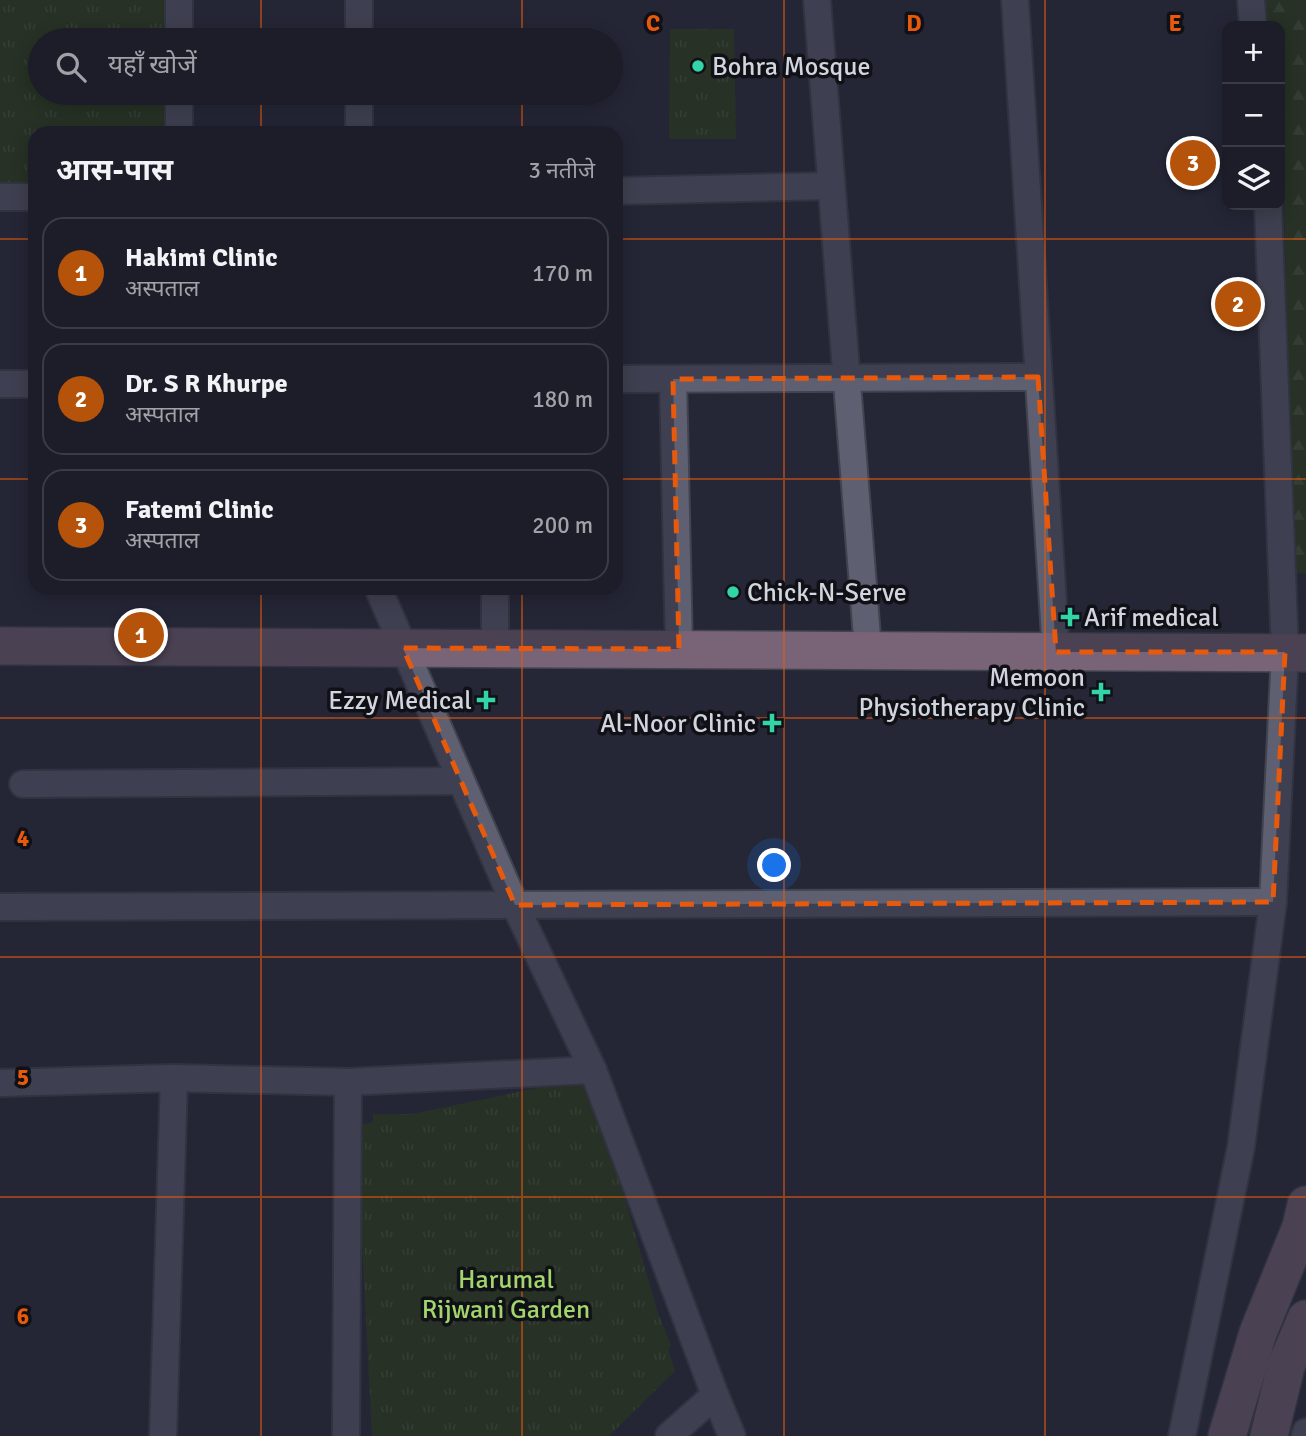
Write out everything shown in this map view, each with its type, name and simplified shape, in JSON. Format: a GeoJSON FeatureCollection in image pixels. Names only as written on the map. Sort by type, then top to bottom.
{"type":"FeatureCollection","features":[{"type":"Feature","properties":{"kind":"main road"},"geometry":{"type":"LineString","coordinates":[[0,646],[1296,653]]}},
{"type":"Feature","properties":{"kind":"main road"},"geometry":{"type":"LineString","coordinates":[[1227,1436],[1258,1333],[1301,1227],[1306,1205]]}},
{"type":"Feature","properties":{"kind":"main road"},"geometry":{"type":"LineString","coordinates":[[1269,1436],[1286,1366],[1306,1320]]}},
{"type":"Feature","properties":{"kind":"street"},"geometry":{"type":"LineString","coordinates":[[179,0],[179,28]]}},
{"type":"Feature","properties":{"kind":"street"},"geometry":{"type":"LineString","coordinates":[[359,0],[359,28]]}},
{"type":"Feature","properties":{"kind":"street"},"geometry":{"type":"LineString","coordinates":[[817,0],[868,650]]}},
{"type":"Feature","properties":{"kind":"street"},"geometry":{"type":"LineString","coordinates":[[1015,0],[1056,652]]}},
{"type":"Feature","properties":{"kind":"street"},"geometry":{"type":"LineString","coordinates":[[1251,0],[1253,21]]}},
{"type":"Feature","properties":{"kind":"street"},"geometry":{"type":"LineString","coordinates":[[179,105],[179,126]]}},
{"type":"Feature","properties":{"kind":"street"},"geometry":{"type":"LineString","coordinates":[[359,105],[359,126]]}},
{"type":"Feature","properties":{"kind":"street"},"geometry":{"type":"LineString","coordinates":[[623,191],[830,186]]}},
{"type":"Feature","properties":{"kind":"street"},"geometry":{"type":"LineString","coordinates":[[0,197],[28,197]]}},
{"type":"Feature","properties":{"kind":"street"},"geometry":{"type":"LineString","coordinates":[[1182,1436],[1241,1147],[1273,902],[1296,653],[1268,210]]}},
{"type":"Feature","properties":{"kind":"street"},"geometry":{"type":"LineString","coordinates":[[623,379],[1038,377]]}},
{"type":"Feature","properties":{"kind":"street"},"geometry":{"type":"LineString","coordinates":[[673,379],[679,649]]}},
{"type":"Feature","properties":{"kind":"street"},"geometry":{"type":"LineString","coordinates":[[0,384],[28,384]]}},
{"type":"Feature","properties":{"kind":"street"},"geometry":{"type":"LineString","coordinates":[[381,595],[515,905],[593,1070],[732,1436]]}},
{"type":"Feature","properties":{"kind":"street"},"geometry":{"type":"LineString","coordinates":[[495,595],[495,648]]}},
{"type":"Feature","properties":{"kind":"street"},"geometry":{"type":"LineString","coordinates":[[23,784],[461,781]]}},
{"type":"Feature","properties":{"kind":"street"},"geometry":{"type":"LineString","coordinates":[[0,907],[1273,902]]}},
{"type":"Feature","properties":{"kind":"street"},"geometry":{"type":"LineString","coordinates":[[0,1083],[174,1078],[348,1082],[593,1070]]}},
{"type":"Feature","properties":{"kind":"street"},"geometry":{"type":"LineString","coordinates":[[163,1436],[174,1078]]}},
{"type":"Feature","properties":{"kind":"street"},"geometry":{"type":"LineString","coordinates":[[346,1436],[348,1082]]}},
{"type":"Feature","properties":{"kind":"street"},"geometry":{"type":"LineString","coordinates":[[669,1436],[715,1395]]}},
{"type":"Feature","properties":{"kind":"highlighted area"},"geometry":{"type":"Polygon","coordinates":[[[1038,377],[1056,652],[1285,652],[1273,902],[515,905],[403,648],[679,649],[673,379],[1038,377]]]}},
{"type":"Feature","properties":{"kind":"green space"},"geometry":{"type":"Polygon","coordinates":[[[0,0],[166,0],[166,28],[28,28],[28,105],[166,105],[166,126],[28,126],[28,188],[0,189],[0,0]]]}},
{"type":"Feature","properties":{"kind":"green space"},"geometry":{"type":"Polygon","coordinates":[[[1265,0],[1306,0],[1306,574],[1293,573],[1284,210],[1285,21],[1267,21],[1265,0]]]}},
{"type":"Feature","properties":{"kind":"green space"},"geometry":{"type":"Polygon","coordinates":[[[670,29],[734,29],[736,139],[669,139],[670,29]]]}},
{"type":"Feature","properties":{"kind":"green space","name":"Harumal Rijwani Garden"},"geometry":{"type":"Polygon","coordinates":[[[590,1077],[658,1313],[671,1345],[668,1349],[675,1371],[609,1436],[372,1436],[356,1126],[373,1122],[373,1114],[412,1114],[590,1077]]]}},
{"type":"Feature","properties":{"kind":"place","name":"Bohra Mosque"},"geometry":{"type":"Point","coordinates":[698,66]}},
{"type":"Feature","properties":{"kind":"place","name":"Fatemi Clinic"},"geometry":{"type":"Point","coordinates":[1193,163]}},
{"type":"Feature","properties":{"kind":"place","name":"Dr. S R Khurpe"},"geometry":{"type":"Point","coordinates":[1238,304]}},
{"type":"Feature","properties":{"kind":"place","name":"Chick-N-Serve"},"geometry":{"type":"Point","coordinates":[733,592]}},
{"type":"Feature","properties":{"kind":"place","name":"Arif medical"},"geometry":{"type":"Point","coordinates":[1070,617]}},
{"type":"Feature","properties":{"kind":"place","name":"Hakimi Clinic"},"geometry":{"type":"Point","coordinates":[141,635]}},
{"type":"Feature","properties":{"kind":"place","name":"Memoon Physiotherapy Clinic"},"geometry":{"type":"Point","coordinates":[1101,692]}},
{"type":"Feature","properties":{"kind":"place","name":"Ezzy Medical"},"geometry":{"type":"Point","coordinates":[486,700]}},
{"type":"Feature","properties":{"kind":"place","name":"Al-Noor Clinic"},"geometry":{"type":"Point","coordinates":[772,723]}}]}
